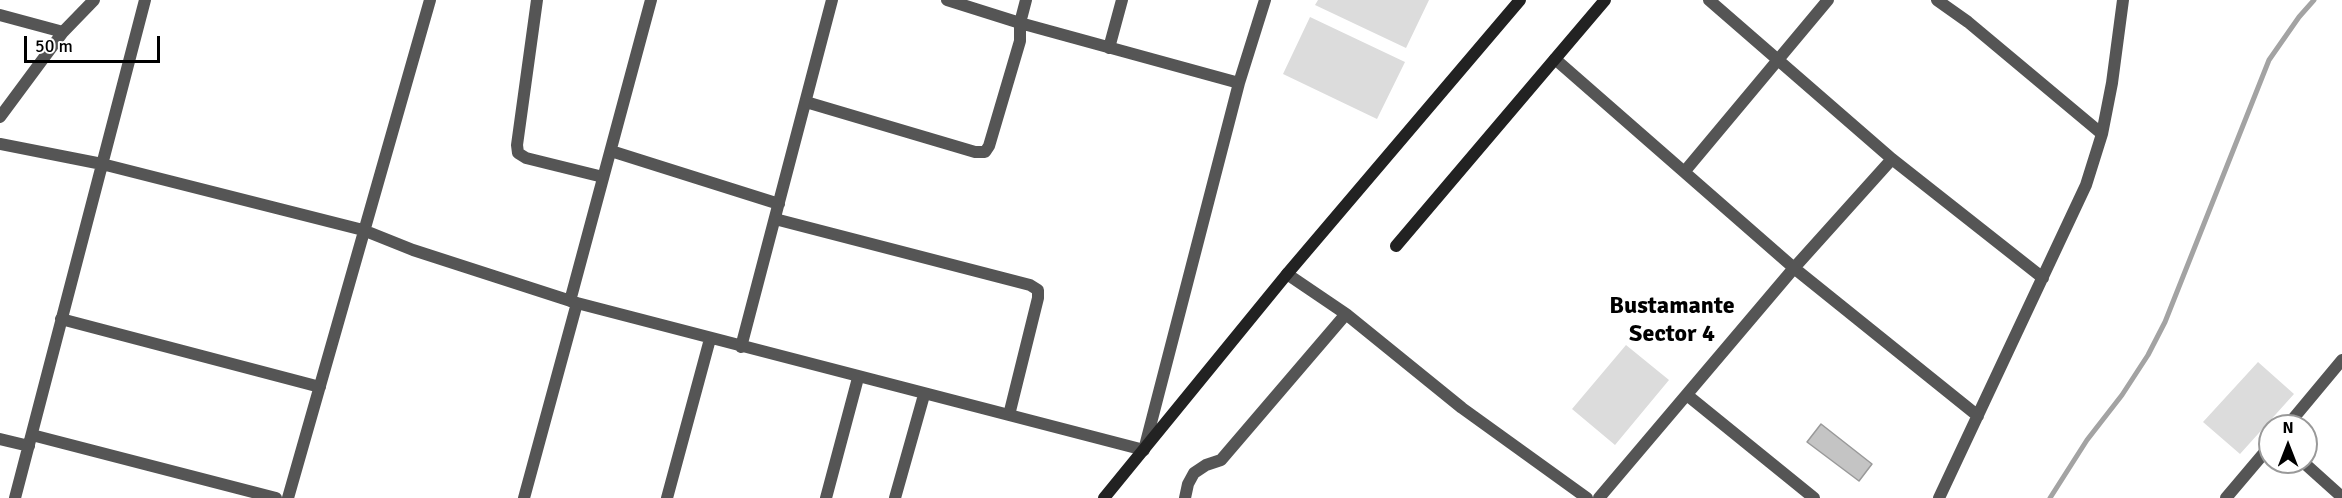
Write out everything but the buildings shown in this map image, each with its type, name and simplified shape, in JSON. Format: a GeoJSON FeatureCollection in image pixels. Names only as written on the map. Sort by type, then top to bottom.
{"type":"FeatureCollection","features":[{"type":"Feature","properties":{"kind":"street"},"geometry":{"type":"LineString","coordinates":[[0,117],[63,32],[94,0]]}},
{"type":"Feature","properties":{"kind":"street"},"geometry":{"type":"LineString","coordinates":[[15,498],[145,0]]}},
{"type":"Feature","properties":{"kind":"street"},"geometry":{"type":"LineString","coordinates":[[288,498],[430,0]]}},
{"type":"Feature","properties":{"kind":"street"},"geometry":{"type":"LineString","coordinates":[[537,0],[517,145],[518,153],[526,158],[603,177]]}},
{"type":"Feature","properties":{"kind":"street"},"geometry":{"type":"LineString","coordinates":[[524,498],[603,177],[651,0]]}},
{"type":"Feature","properties":{"kind":"street"},"geometry":{"type":"LineString","coordinates":[[741,347],[832,0]]}},
{"type":"Feature","properties":{"kind":"street"},"geometry":{"type":"LineString","coordinates":[[947,0],[1020,23],[1239,83]]}},
{"type":"Feature","properties":{"kind":"street"},"geometry":{"type":"LineString","coordinates":[[806,102],[975,152],[985,152],[989,146],[1020,41],[1020,23],[1026,0]]}},
{"type":"Feature","properties":{"kind":"street"},"geometry":{"type":"LineString","coordinates":[[1109,48],[1122,0]]}},
{"type":"Feature","properties":{"kind":"street"},"geometry":{"type":"LineString","coordinates":[[1144,450],[1239,83],[1265,0]]}},
{"type":"Feature","properties":{"kind":"street"},"geometry":{"type":"LineString","coordinates":[[1104,498],[1287,274],[1520,0]]}},
{"type":"Feature","properties":{"kind":"street"},"geometry":{"type":"LineString","coordinates":[[1396,246],[1605,0]]}},
{"type":"Feature","properties":{"kind":"street"},"geometry":{"type":"LineString","coordinates":[[1708,0],[1892,159],[2043,278]]}},
{"type":"Feature","properties":{"kind":"street"},"geometry":{"type":"LineString","coordinates":[[1685,171],[1828,0]]}},
{"type":"Feature","properties":{"kind":"street"},"geometry":{"type":"LineString","coordinates":[[1937,0],[1968,22],[2102,134]]}},
{"type":"Feature","properties":{"kind":"street"},"geometry":{"type":"LineString","coordinates":[[1939,498],[2086,185],[2102,134],[2112,83],[2123,0]]}},
{"type":"Feature","properties":{"kind":"street"},"geometry":{"type":"LineString","coordinates":[[0,15],[63,32]]}},
{"type":"Feature","properties":{"kind":"street"},"geometry":{"type":"LineString","coordinates":[[1555,59],[1794,268],[1978,416]]}},
{"type":"Feature","properties":{"kind":"street"},"geometry":{"type":"LineString","coordinates":[[0,144],[102,164],[363,230],[413,250],[574,302],[858,378],[1144,450]]}},
{"type":"Feature","properties":{"kind":"street"},"geometry":{"type":"LineString","coordinates":[[611,151],[779,204]]}},
{"type":"Feature","properties":{"kind":"street"},"geometry":{"type":"LineString","coordinates":[[1599,498],[1794,268],[1892,159]]}},
{"type":"Feature","properties":{"kind":"street"},"geometry":{"type":"LineString","coordinates":[[775,219],[1030,285],[1038,290],[1038,298],[1009,415]]}},
{"type":"Feature","properties":{"kind":"street"},"geometry":{"type":"LineString","coordinates":[[1287,274],[1346,314],[1462,408],[1587,498]]}},
{"type":"Feature","properties":{"kind":"street"},"geometry":{"type":"LineString","coordinates":[[1185,498],[1188,484],[1194,473],[1206,465],[1221,460],[1346,314]]}},
{"type":"Feature","properties":{"kind":"street"},"geometry":{"type":"LineString","coordinates":[[61,319],[320,387]]}},
{"type":"Feature","properties":{"kind":"street"},"geometry":{"type":"LineString","coordinates":[[667,498],[710,339]]}},
{"type":"Feature","properties":{"kind":"street"},"geometry":{"type":"LineString","coordinates":[[2297,414],[2342,360]]}},
{"type":"Feature","properties":{"kind":"street"},"geometry":{"type":"LineString","coordinates":[[826,498],[858,378]]}},
{"type":"Feature","properties":{"kind":"street"},"geometry":{"type":"LineString","coordinates":[[895,498],[924,395]]}},
{"type":"Feature","properties":{"kind":"street"},"geometry":{"type":"LineString","coordinates":[[1687,395],[1814,498]]}},
{"type":"Feature","properties":{"kind":"street"},"geometry":{"type":"LineString","coordinates":[[0,439],[31,441],[276,498]]}},
{"type":"Feature","properties":{"kind":"street"},"geometry":{"type":"LineString","coordinates":[[2226,498],[2258,460]]}},
{"type":"Feature","properties":{"kind":"street"},"geometry":{"type":"LineString","coordinates":[[2316,474],[2342,497]]}},
{"type":"Feature","properties":{"kind":"shaded area"},"geometry":{"type":"Polygon","coordinates":[[[1318,0],[1429,0],[1406,48],[1315,5],[1318,0]]]}},
{"type":"Feature","properties":{"kind":"shaded area"},"geometry":{"type":"Polygon","coordinates":[[[1310,17],[1405,62],[1377,119],[1283,74],[1310,17]]]}},
{"type":"Feature","properties":{"kind":"shaded area"},"geometry":{"type":"Polygon","coordinates":[[[1626,345],[1669,380],[1615,445],[1572,409],[1626,345]]]}},
{"type":"Feature","properties":{"kind":"shaded area"},"geometry":{"type":"Polygon","coordinates":[[[2258,362],[2294,394],[2276,414],[2258,414],[2258,434],[2240,454],[2203,422],[2258,362]]]}},
{"type":"Feature","properties":{"kind":"waterway"},"geometry":{"type":"LineString","coordinates":[[2050,498],[2087,440],[2122,395],[2148,355],[2165,322],[2269,60],[2299,17],[2314,0]]}},
{"type":"Feature","properties":{"kind":"district","name":"Bustamante Sector 4"},"geometry":{"type":"Point","coordinates":[1672,321]}}]}
